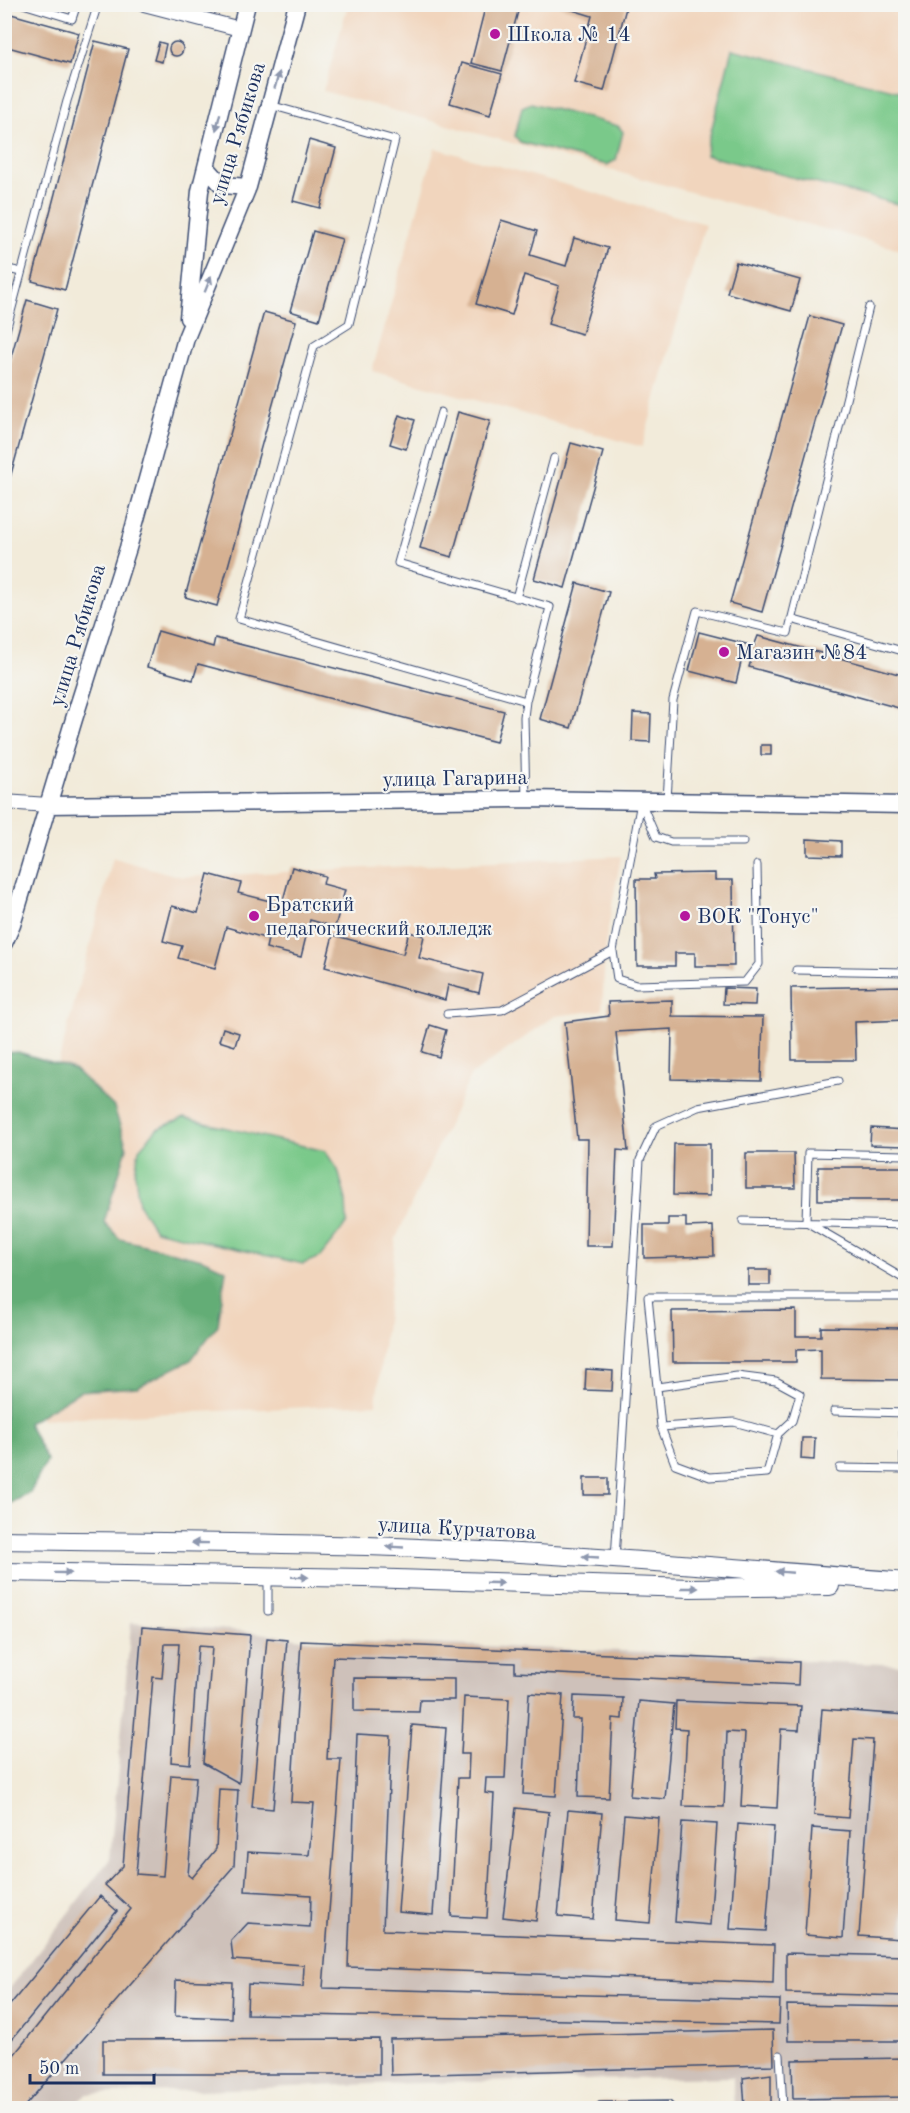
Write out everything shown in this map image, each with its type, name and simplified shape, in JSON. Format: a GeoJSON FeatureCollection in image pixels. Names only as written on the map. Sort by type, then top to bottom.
{"type":"FeatureCollection","features":[{"type":"Feature","properties":{"kind":"main road","name":"улица Курчатова"},"geometry":{"type":"LineString","coordinates":[[4,1540],[366,1546],[615,1559],[906,1584]]}},
{"type":"Feature","properties":{"kind":"main road"},"geometry":{"type":"LineString","coordinates":[[365,1578],[366,1546]]}},
{"type":"Feature","properties":{"kind":"main road"},"geometry":{"type":"LineString","coordinates":[[4,1572],[365,1578],[680,1588],[906,1584]]}},
{"type":"Feature","properties":{"kind":"street"},"geometry":{"type":"LineString","coordinates":[[144,4],[240,29]]}},
{"type":"Feature","properties":{"kind":"street","name":"улица Рябикова"},"geometry":{"type":"LineString","coordinates":[[186,338],[200,191],[247,4]]}},
{"type":"Feature","properties":{"kind":"street","name":"улица Рябикова"},"geometry":{"type":"LineString","coordinates":[[4,943],[12,925],[128,548],[186,338],[248,187],[297,4]]}},
{"type":"Feature","properties":{"kind":"street"},"geometry":{"type":"LineString","coordinates":[[207,168],[222,185],[248,187]]}},
{"type":"Feature","properties":{"kind":"street","name":"улица Гагарина"},"geometry":{"type":"LineString","coordinates":[[4,802],[48,805],[526,799],[906,806]]}},
{"type":"Feature","properties":{"kind":"lane"},"geometry":{"type":"LineString","coordinates":[[23,4],[72,19],[76,4]]}},
{"type":"Feature","properties":{"kind":"lane"},"geometry":{"type":"LineString","coordinates":[[4,338],[67,101],[98,4]]}},
{"type":"Feature","properties":{"kind":"lane"},"geometry":{"type":"LineString","coordinates":[[893,4],[906,8]]}},
{"type":"Feature","properties":{"kind":"lane"},"geometry":{"type":"LineString","coordinates":[[270,104],[395,140],[349,324],[314,346],[238,619],[526,701]]}},
{"type":"Feature","properties":{"kind":"lane"},"geometry":{"type":"LineString","coordinates":[[4,268],[21,272]]}},
{"type":"Feature","properties":{"kind":"lane"},"geometry":{"type":"LineString","coordinates":[[667,802],[673,700],[697,611],[788,633],[869,307]]}},
{"type":"Feature","properties":{"kind":"lane"},"geometry":{"type":"LineString","coordinates":[[441,412],[398,563],[550,607],[524,717],[526,799]]}},
{"type":"Feature","properties":{"kind":"lane"},"geometry":{"type":"LineString","coordinates":[[516,597],[554,458]]}},
{"type":"Feature","properties":{"kind":"lane"},"geometry":{"type":"LineString","coordinates":[[791,619],[906,652]]}},
{"type":"Feature","properties":{"kind":"lane"},"geometry":{"type":"LineString","coordinates":[[641,802],[656,837],[670,842],[743,842]]}},
{"type":"Feature","properties":{"kind":"lane"},"geometry":{"type":"LineString","coordinates":[[641,802],[613,951],[617,979],[636,985],[745,982],[759,964],[757,866]]}},
{"type":"Feature","properties":{"kind":"lane"},"geometry":{"type":"LineString","coordinates":[[447,1014],[501,1010],[613,951]]}},
{"type":"Feature","properties":{"kind":"lane"},"geometry":{"type":"LineString","coordinates":[[796,970],[906,972]]}},
{"type":"Feature","properties":{"kind":"lane"},"geometry":{"type":"LineString","coordinates":[[615,1559],[640,1160],[656,1126],[698,1107],[838,1081]]}},
{"type":"Feature","properties":{"kind":"lane"},"geometry":{"type":"LineString","coordinates":[[806,1221],[808,1153],[906,1155]]}},
{"type":"Feature","properties":{"kind":"lane"},"geometry":{"type":"LineString","coordinates":[[743,1221],[906,1225]]}},
{"type":"Feature","properties":{"kind":"lane"},"geometry":{"type":"LineString","coordinates":[[806,1221],[906,1280]]}},
{"type":"Feature","properties":{"kind":"lane"},"geometry":{"type":"LineString","coordinates":[[657,1387],[737,1376],[776,1381],[800,1394],[792,1421],[778,1434],[767,1473],[710,1477],[675,1464],[661,1427],[657,1387],[648,1297],[906,1297]]}},
{"type":"Feature","properties":{"kind":"lane"},"geometry":{"type":"LineString","coordinates":[[834,1411],[904,1413],[903,1469],[840,1468]]}},
{"type":"Feature","properties":{"kind":"lane"},"geometry":{"type":"LineString","coordinates":[[661,1427],[734,1422],[778,1434]]}},
{"type":"Feature","properties":{"kind":"lane"},"geometry":{"type":"LineString","coordinates":[[268,1577],[268,1611]]}},
{"type":"Feature","properties":{"kind":"lane"},"geometry":{"type":"LineString","coordinates":[[780,2055],[783,2109]]}},
{"type":"Feature","properties":{"kind":"shaded area"},"geometry":{"type":"Polygon","coordinates":[[[348,5],[905,5],[905,251],[323,91],[348,5]]]}},
{"type":"Feature","properties":{"kind":"shaded area"},"geometry":{"type":"Polygon","coordinates":[[[435,148],[705,224],[642,447],[372,371],[435,148]]]}},
{"type":"Feature","properties":{"kind":"shaded area"},"geometry":{"type":"Polygon","coordinates":[[[621,856],[606,939],[602,1010],[555,1016],[471,1075],[396,1238],[376,1404],[41,1419],[43,1120],[113,858],[182,877],[621,856]]]}},
{"type":"Feature","properties":{"kind":"shaded area"},"geometry":{"type":"Polygon","coordinates":[[[131,1623],[245,1631],[311,1640],[789,1657],[807,1661],[905,1665],[905,2108],[734,2108],[733,2077],[374,2084],[87,2094],[69,2108],[5,2108],[4,1996],[110,1859],[131,1623]]]}},
{"type":"Feature","properties":{"kind":"green space"},"geometry":{"type":"Polygon","coordinates":[[[732,49],[905,93],[905,206],[705,155],[732,49]]]}},
{"type":"Feature","properties":{"kind":"green space"},"geometry":{"type":"Polygon","coordinates":[[[531,103],[618,126],[623,132],[616,160],[607,165],[520,142],[515,136],[522,107],[531,103]]]}},
{"type":"Feature","properties":{"kind":"green space"},"geometry":{"type":"Polygon","coordinates":[[[18,1052],[74,1069],[114,1107],[127,1148],[104,1222],[120,1239],[202,1259],[226,1270],[218,1325],[191,1360],[137,1387],[80,1391],[28,1423],[47,1460],[30,1493],[5,1506],[4,1053],[18,1052]]]}},
{"type":"Feature","properties":{"kind":"green space"},"geometry":{"type":"Polygon","coordinates":[[[184,1118],[325,1151],[338,1170],[346,1200],[347,1223],[320,1257],[303,1264],[155,1230],[139,1205],[135,1173],[139,1149],[157,1129],[184,1118]]]}},
{"type":"Feature","properties":{"kind":"building","name":"Школа № 14"},"geometry":{"type":"Polygon","coordinates":[[[486,4],[520,4],[502,71],[471,63],[486,4]]]}},
{"type":"Feature","properties":{"kind":"building"},"geometry":{"type":"Polygon","coordinates":[[[553,4],[627,4],[604,91],[574,83],[592,16],[553,4]]]}},
{"type":"Feature","properties":{"kind":"building"},"geometry":{"type":"Polygon","coordinates":[[[4,12],[79,33],[70,64],[4,46],[4,12]]]}},
{"type":"Feature","properties":{"kind":"building"},"geometry":{"type":"Polygon","coordinates":[[[95,41],[128,49],[65,290],[32,281],[95,41]]]}},
{"type":"Feature","properties":{"kind":"building"},"geometry":{"type":"Polygon","coordinates":[[[159,42],[166,44],[162,62],[154,60],[159,42]]]}},
{"type":"Feature","properties":{"kind":"building"},"geometry":{"type":"Polygon","coordinates":[[[173,42],[179,42],[183,49],[179,56],[173,56],[169,52],[169,46],[173,42]]]}},
{"type":"Feature","properties":{"kind":"building"},"geometry":{"type":"Polygon","coordinates":[[[462,63],[502,74],[490,115],[450,103],[462,63]]]}},
{"type":"Feature","properties":{"kind":"building"},"geometry":{"type":"Polygon","coordinates":[[[309,140],[336,148],[320,208],[293,201],[309,140]]]}},
{"type":"Feature","properties":{"kind":"building"},"geometry":{"type":"Polygon","coordinates":[[[501,220],[537,231],[530,255],[566,266],[574,238],[608,248],[582,334],[548,324],[559,286],[524,275],[512,315],[476,304],[501,220]]]}},
{"type":"Feature","properties":{"kind":"building"},"geometry":{"type":"Polygon","coordinates":[[[313,231],[342,239],[319,320],[290,311],[313,231]]]}},
{"type":"Feature","properties":{"kind":"building"},"geometry":{"type":"Polygon","coordinates":[[[736,262],[800,280],[791,311],[727,293],[736,262]]]}},
{"type":"Feature","properties":{"kind":"building"},"geometry":{"type":"Polygon","coordinates":[[[27,300],[57,309],[8,485],[4,484],[4,382],[27,300]]]}},
{"type":"Feature","properties":{"kind":"building"},"geometry":{"type":"Polygon","coordinates":[[[264,312],[296,321],[217,606],[185,597],[264,312]]]}},
{"type":"Feature","properties":{"kind":"building"},"geometry":{"type":"Polygon","coordinates":[[[810,316],[842,325],[762,612],[730,603],[810,316]]]}},
{"type":"Feature","properties":{"kind":"building"},"geometry":{"type":"Polygon","coordinates":[[[458,412],[490,421],[452,557],[420,548],[458,412]]]}},
{"type":"Feature","properties":{"kind":"building"},"geometry":{"type":"Polygon","coordinates":[[[399,415],[415,420],[406,449],[390,444],[399,415]]]}},
{"type":"Feature","properties":{"kind":"building"},"geometry":{"type":"Polygon","coordinates":[[[571,443],[603,452],[565,588],[534,579],[571,443]]]}},
{"type":"Feature","properties":{"kind":"building"},"geometry":{"type":"Polygon","coordinates":[[[577,583],[609,592],[571,728],[540,719],[577,583]]]}},
{"type":"Feature","properties":{"kind":"building"},"geometry":{"type":"Polygon","coordinates":[[[158,631],[213,647],[215,638],[504,711],[496,742],[198,664],[193,680],[147,667],[158,631]]]}},
{"type":"Feature","properties":{"kind":"building"},"geometry":{"type":"Polygon","coordinates":[[[699,632],[754,646],[758,636],[906,676],[906,710],[749,667],[751,660],[742,658],[736,683],[689,671],[699,632]]]}},
{"type":"Feature","properties":{"kind":"building"},"geometry":{"type":"Polygon","coordinates":[[[633,713],[651,714],[650,742],[632,741],[633,713]]]}},
{"type":"Feature","properties":{"kind":"building"},"geometry":{"type":"Polygon","coordinates":[[[761,745],[771,745],[771,755],[761,755],[761,745]]]}},
{"type":"Feature","properties":{"kind":"building"},"geometry":{"type":"Polygon","coordinates":[[[807,839],[841,841],[841,856],[807,855],[807,839]]]}},
{"type":"Feature","properties":{"kind":"building","name":"Братский педагогический колледж"},"geometry":{"type":"Polygon","coordinates":[[[292,867],[325,876],[323,884],[345,890],[335,927],[310,920],[301,957],[266,948],[268,939],[226,927],[215,968],[178,958],[182,946],[163,941],[172,906],[198,913],[208,874],[241,883],[238,893],[282,904],[292,867]]]}},
{"type":"Feature","properties":{"kind":"building","name":"ВОК \"Тонус\""},"geometry":{"type":"Polygon","coordinates":[[[715,873],[715,880],[733,880],[734,966],[695,966],[695,953],[675,953],[675,966],[637,966],[636,879],[655,879],[654,874],[715,873]]]}},
{"type":"Feature","properties":{"kind":"building"},"geometry":{"type":"Polygon","coordinates":[[[409,932],[424,936],[419,958],[483,974],[479,993],[448,985],[445,1000],[325,967],[333,935],[403,954],[409,932]]]}},
{"type":"Feature","properties":{"kind":"building"},"geometry":{"type":"Polygon","coordinates":[[[906,986],[906,1020],[855,1022],[856,1060],[792,1060],[791,988],[906,986]]]}},
{"type":"Feature","properties":{"kind":"building"},"geometry":{"type":"Polygon","coordinates":[[[724,988],[756,989],[755,1005],[723,1004],[724,988]]]}},
{"type":"Feature","properties":{"kind":"building"},"geometry":{"type":"Polygon","coordinates":[[[672,1000],[672,1016],[763,1017],[761,1081],[671,1079],[672,1029],[616,1032],[628,1151],[617,1150],[613,1246],[586,1246],[588,1139],[577,1139],[565,1022],[609,1016],[608,1002],[672,1000]]]}},
{"type":"Feature","properties":{"kind":"building"},"geometry":{"type":"Polygon","coordinates":[[[430,1025],[446,1030],[439,1057],[422,1052],[430,1025]]]}},
{"type":"Feature","properties":{"kind":"building"},"geometry":{"type":"Polygon","coordinates":[[[223,1028],[239,1033],[235,1046],[219,1041],[223,1028]]]}},
{"type":"Feature","properties":{"kind":"building"},"geometry":{"type":"Polygon","coordinates":[[[871,1128],[906,1130],[906,1146],[870,1145],[871,1128]]]}},
{"type":"Feature","properties":{"kind":"building"},"geometry":{"type":"Polygon","coordinates":[[[674,1144],[710,1144],[710,1196],[673,1195],[674,1144]]]}},
{"type":"Feature","properties":{"kind":"building"},"geometry":{"type":"Polygon","coordinates":[[[746,1153],[794,1153],[795,1188],[746,1188],[746,1153]]]}},
{"type":"Feature","properties":{"kind":"building"},"geometry":{"type":"Polygon","coordinates":[[[818,1167],[906,1167],[906,1200],[818,1200],[818,1167]]]}},
{"type":"Feature","properties":{"kind":"building"},"geometry":{"type":"Polygon","coordinates":[[[668,1218],[686,1218],[686,1227],[713,1226],[714,1256],[644,1258],[644,1225],[668,1225],[668,1218]]]}},
{"type":"Feature","properties":{"kind":"building"},"geometry":{"type":"Polygon","coordinates":[[[748,1270],[770,1270],[770,1285],[748,1285],[748,1270]]]}},
{"type":"Feature","properties":{"kind":"building"},"geometry":{"type":"Polygon","coordinates":[[[796,1310],[796,1336],[821,1336],[821,1327],[906,1328],[906,1380],[821,1379],[821,1349],[796,1350],[796,1362],[673,1362],[672,1311],[796,1310]]]}},
{"type":"Feature","properties":{"kind":"building"},"geometry":{"type":"Polygon","coordinates":[[[586,1369],[613,1371],[612,1391],[585,1390],[586,1369]]]}},
{"type":"Feature","properties":{"kind":"building"},"geometry":{"type":"Polygon","coordinates":[[[802,1438],[815,1438],[814,1460],[801,1459],[802,1438]]]}},
{"type":"Feature","properties":{"kind":"building"},"geometry":{"type":"Polygon","coordinates":[[[584,1478],[608,1478],[608,1495],[584,1495],[584,1478]]]}},
{"type":"Feature","properties":{"kind":"building"},"geometry":{"type":"Polygon","coordinates":[[[142,1627],[250,1635],[239,1783],[203,1763],[212,1647],[198,1646],[190,1764],[171,1762],[179,1644],[165,1644],[162,1678],[153,1677],[136,1874],[163,1876],[171,1775],[196,1777],[188,1875],[192,1878],[216,1849],[219,1789],[238,1790],[234,1866],[23,2108],[5,2108],[5,2066],[131,1909],[105,1885],[123,1866],[142,1627]]]}},
{"type":"Feature","properties":{"kind":"building"},"geometry":{"type":"Polygon","coordinates":[[[267,1638],[287,1640],[273,1809],[252,1807],[267,1638]]]}},
{"type":"Feature","properties":{"kind":"building"},"geometry":{"type":"Polygon","coordinates":[[[301,1641],[799,1662],[798,1685],[515,1672],[515,1663],[333,1657],[327,1759],[341,1759],[323,1988],[780,2000],[779,2024],[247,2014],[248,1984],[303,1987],[304,1965],[233,1960],[231,1941],[248,1923],[310,1927],[311,1895],[245,1891],[248,1852],[309,1855],[314,1803],[291,1802],[301,1641]]]}},
{"type":"Feature","properties":{"kind":"building"},"geometry":{"type":"Polygon","coordinates":[[[354,1678],[454,1679],[454,1700],[420,1700],[419,1712],[354,1711],[354,1678]]]}},
{"type":"Feature","properties":{"kind":"building"},"geometry":{"type":"Polygon","coordinates":[[[529,1693],[563,1695],[556,1796],[523,1794],[529,1693]]]}},
{"type":"Feature","properties":{"kind":"building"},"geometry":{"type":"Polygon","coordinates":[[[574,1696],[623,1698],[622,1719],[613,1718],[609,1798],[578,1797],[581,1719],[573,1719],[574,1696]]]}},
{"type":"Feature","properties":{"kind":"building"},"geometry":{"type":"Polygon","coordinates":[[[464,1697],[509,1699],[505,1778],[486,1778],[485,1793],[494,1794],[487,1918],[451,1916],[458,1778],[468,1778],[469,1754],[461,1754],[464,1697]]]}},
{"type":"Feature","properties":{"kind":"building"},"geometry":{"type":"Polygon","coordinates":[[[639,1701],[674,1704],[665,1799],[630,1796],[639,1701]]]}},
{"type":"Feature","properties":{"kind":"building"},"geometry":{"type":"Polygon","coordinates":[[[676,1701],[801,1706],[799,1730],[781,1729],[777,1808],[741,1806],[745,1733],[727,1732],[724,1807],[683,1806],[687,1729],[675,1728],[676,1701]]]}},
{"type":"Feature","properties":{"kind":"building"},"geometry":{"type":"Polygon","coordinates":[[[822,1709],[906,1715],[906,1873],[901,1939],[859,1936],[873,1740],[854,1739],[848,1818],[814,1815],[822,1709]]]}},
{"type":"Feature","properties":{"kind":"building"},"geometry":{"type":"Polygon","coordinates":[[[412,1725],[446,1728],[433,1915],[398,1912],[412,1725]]]}},
{"type":"Feature","properties":{"kind":"building"},"geometry":{"type":"Polygon","coordinates":[[[357,1734],[391,1736],[383,1930],[774,1945],[773,1983],[348,1967],[357,1734]]]}},
{"type":"Feature","properties":{"kind":"building"},"geometry":{"type":"Polygon","coordinates":[[[516,1808],[549,1812],[536,1921],[503,1917],[516,1808]]]}},
{"type":"Feature","properties":{"kind":"building"},"geometry":{"type":"Polygon","coordinates":[[[568,1810],[602,1813],[593,1919],[558,1916],[568,1810]]]}},
{"type":"Feature","properties":{"kind":"building"},"geometry":{"type":"Polygon","coordinates":[[[624,1815],[659,1818],[650,1923],[615,1920],[624,1815]]]}},
{"type":"Feature","properties":{"kind":"building"},"geometry":{"type":"Polygon","coordinates":[[[682,1822],[717,1824],[710,1925],[675,1922],[682,1822]]]}},
{"type":"Feature","properties":{"kind":"building"},"geometry":{"type":"Polygon","coordinates":[[[738,1824],[774,1827],[766,1931],[730,1929],[738,1824]]]}},
{"type":"Feature","properties":{"kind":"building"},"geometry":{"type":"Polygon","coordinates":[[[812,1828],[850,1831],[843,1938],[805,1935],[812,1828]]]}},
{"type":"Feature","properties":{"kind":"building"},"geometry":{"type":"Polygon","coordinates":[[[100,1896],[117,1911],[4,2049],[4,2012],[100,1896]]]}},
{"type":"Feature","properties":{"kind":"building"},"geometry":{"type":"Polygon","coordinates":[[[786,1953],[906,1956],[906,1996],[786,1993],[786,1953]]]}},
{"type":"Feature","properties":{"kind":"building"},"geometry":{"type":"Polygon","coordinates":[[[176,1980],[232,1982],[231,2018],[175,2016],[176,1980]]]}},
{"type":"Feature","properties":{"kind":"building"},"geometry":{"type":"Polygon","coordinates":[[[787,2005],[906,2007],[906,2041],[788,2041],[787,2005]]]}},
{"type":"Feature","properties":{"kind":"building"},"geometry":{"type":"Polygon","coordinates":[[[773,2030],[774,2065],[391,2075],[390,2039],[773,2030]]]}},
{"type":"Feature","properties":{"kind":"building"},"geometry":{"type":"Polygon","coordinates":[[[379,2039],[379,2074],[103,2074],[103,2040],[379,2039]]]}},
{"type":"Feature","properties":{"kind":"building"},"geometry":{"type":"Polygon","coordinates":[[[906,2058],[906,2097],[793,2099],[792,2060],[906,2058]]]}},
{"type":"Feature","properties":{"kind":"building"},"geometry":{"type":"Polygon","coordinates":[[[771,2074],[771,2108],[745,2108],[743,2078],[771,2074]]]}},
{"type":"Feature","properties":{"kind":"building"},"geometry":{"type":"Polygon","coordinates":[[[670,2101],[677,2108],[591,2108],[599,2102],[670,2101]]]}},
{"type":"Feature","properties":{"kind":"place","name":"Школа № 14"},"geometry":{"type":"Point","coordinates":[495,34]}},
{"type":"Feature","properties":{"kind":"place","name":"Магазин №84"},"geometry":{"type":"Point","coordinates":[724,652]}},
{"type":"Feature","properties":{"kind":"place","name":"Братский педагогический колледж"},"geometry":{"type":"Point","coordinates":[254,916]}},
{"type":"Feature","properties":{"kind":"place","name":"ВОК \"Тонус\""},"geometry":{"type":"Point","coordinates":[685,916]}}]}
